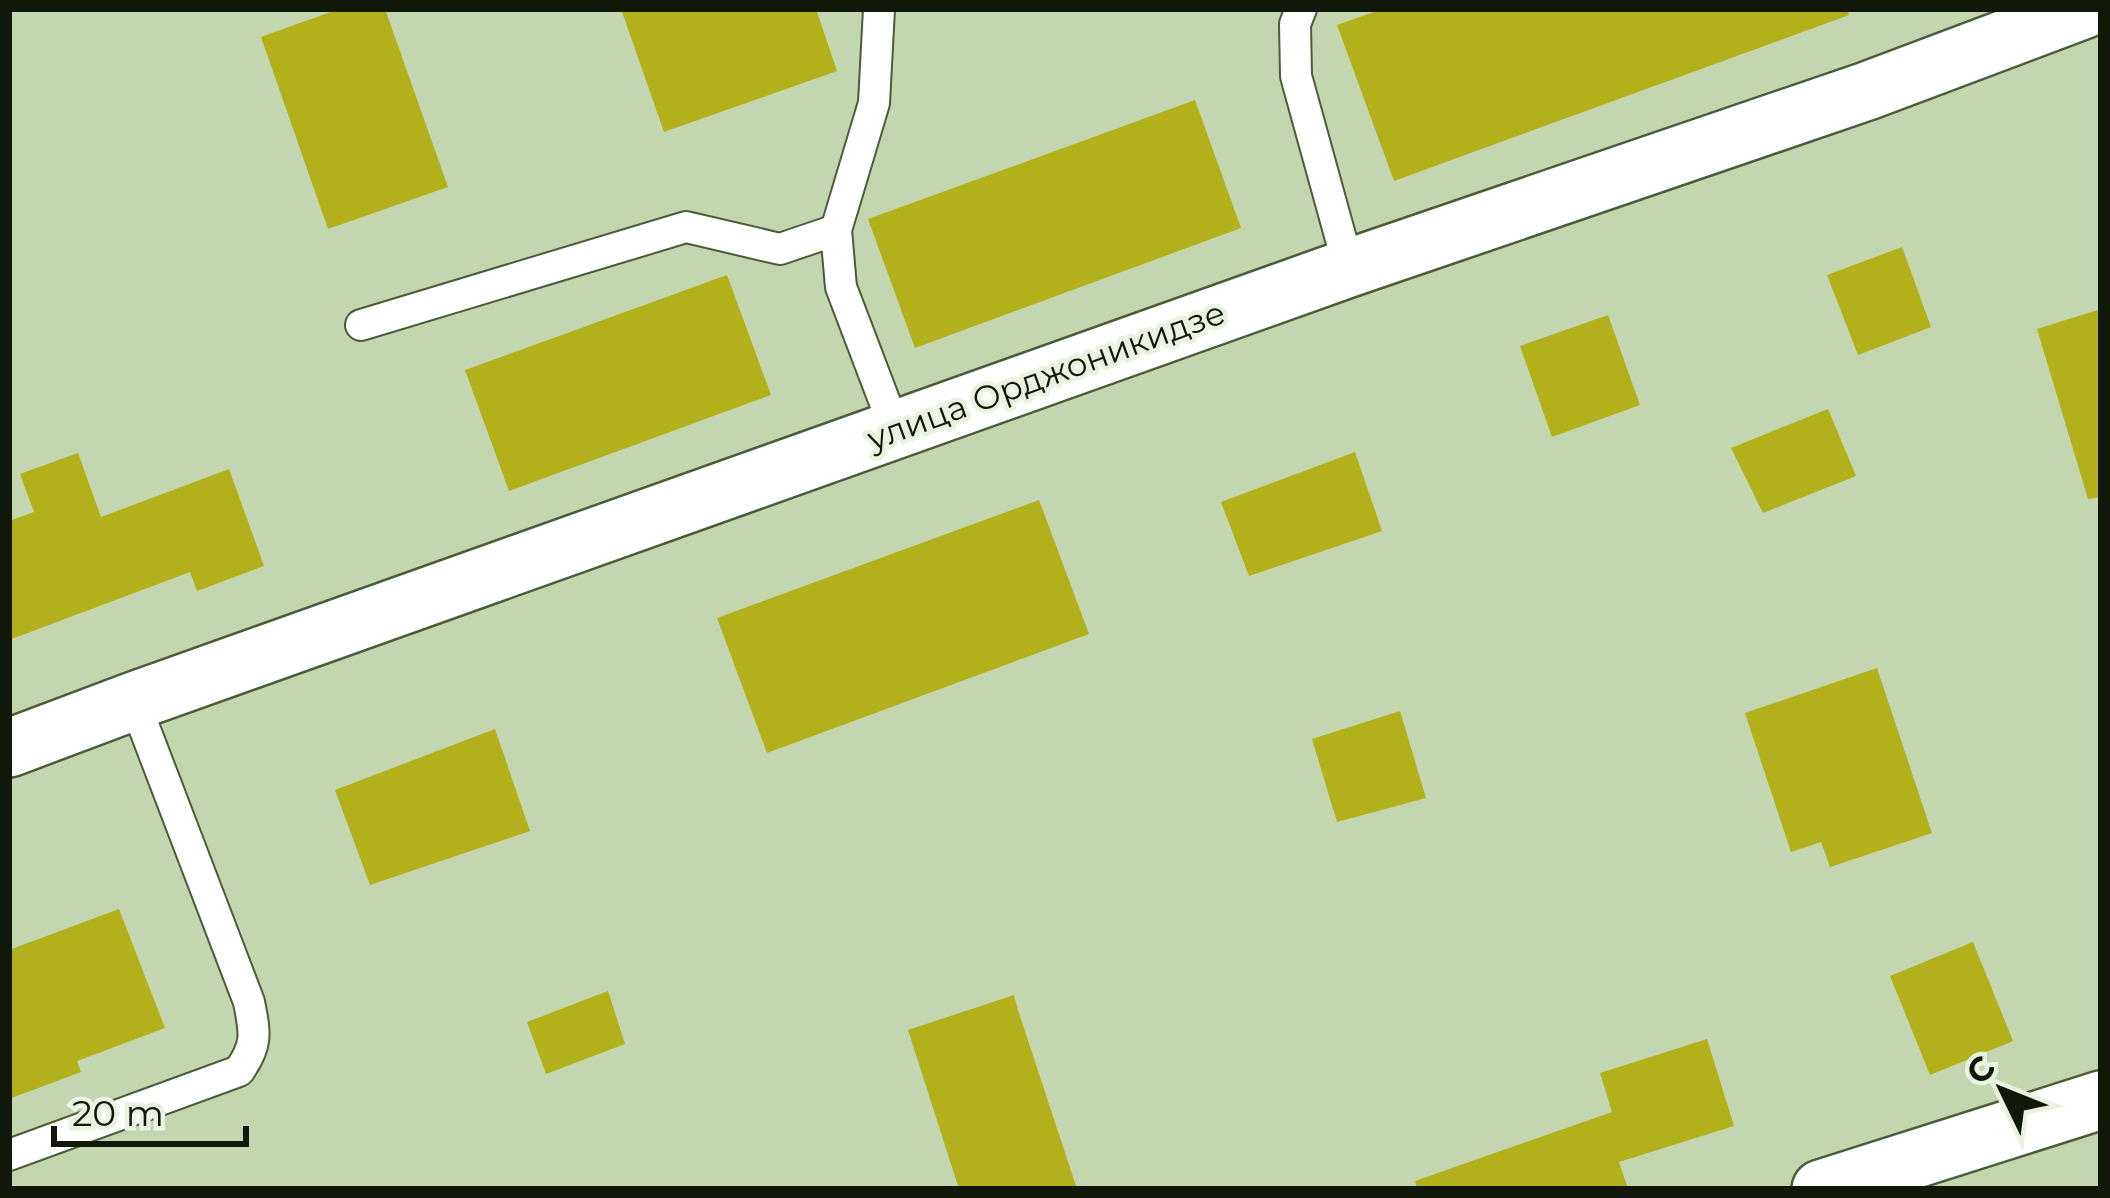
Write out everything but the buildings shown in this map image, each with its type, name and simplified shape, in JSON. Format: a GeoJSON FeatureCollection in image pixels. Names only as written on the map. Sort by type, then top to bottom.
{"type":"FeatureCollection","features":[{"type":"Feature","properties":{"kind":"street","name":"улица Орджоникидзе"},"geometry":{"type":"LineString","coordinates":[[9,748],[1349,268],[1867,91],[2085,9]]}},
{"type":"Feature","properties":{"kind":"street"},"geometry":{"type":"LineString","coordinates":[[1821,1189],[2101,1100]]}},
{"type":"Feature","properties":{"kind":"lane"},"geometry":{"type":"LineString","coordinates":[[879,9],[874,103],[836,230],[841,287],[895,429]]}},
{"type":"Feature","properties":{"kind":"lane"},"geometry":{"type":"LineString","coordinates":[[1301,9],[1294,24],[1296,76],[1349,268]]}},
{"type":"Feature","properties":{"kind":"lane"},"geometry":{"type":"LineString","coordinates":[[361,325],[686,227],[780,249],[836,230]]}},
{"type":"Feature","properties":{"kind":"lane"},"geometry":{"type":"LineString","coordinates":[[9,1155],[239,1071],[253,1052],[255,1031],[249,1001],[134,700]]}}]}
